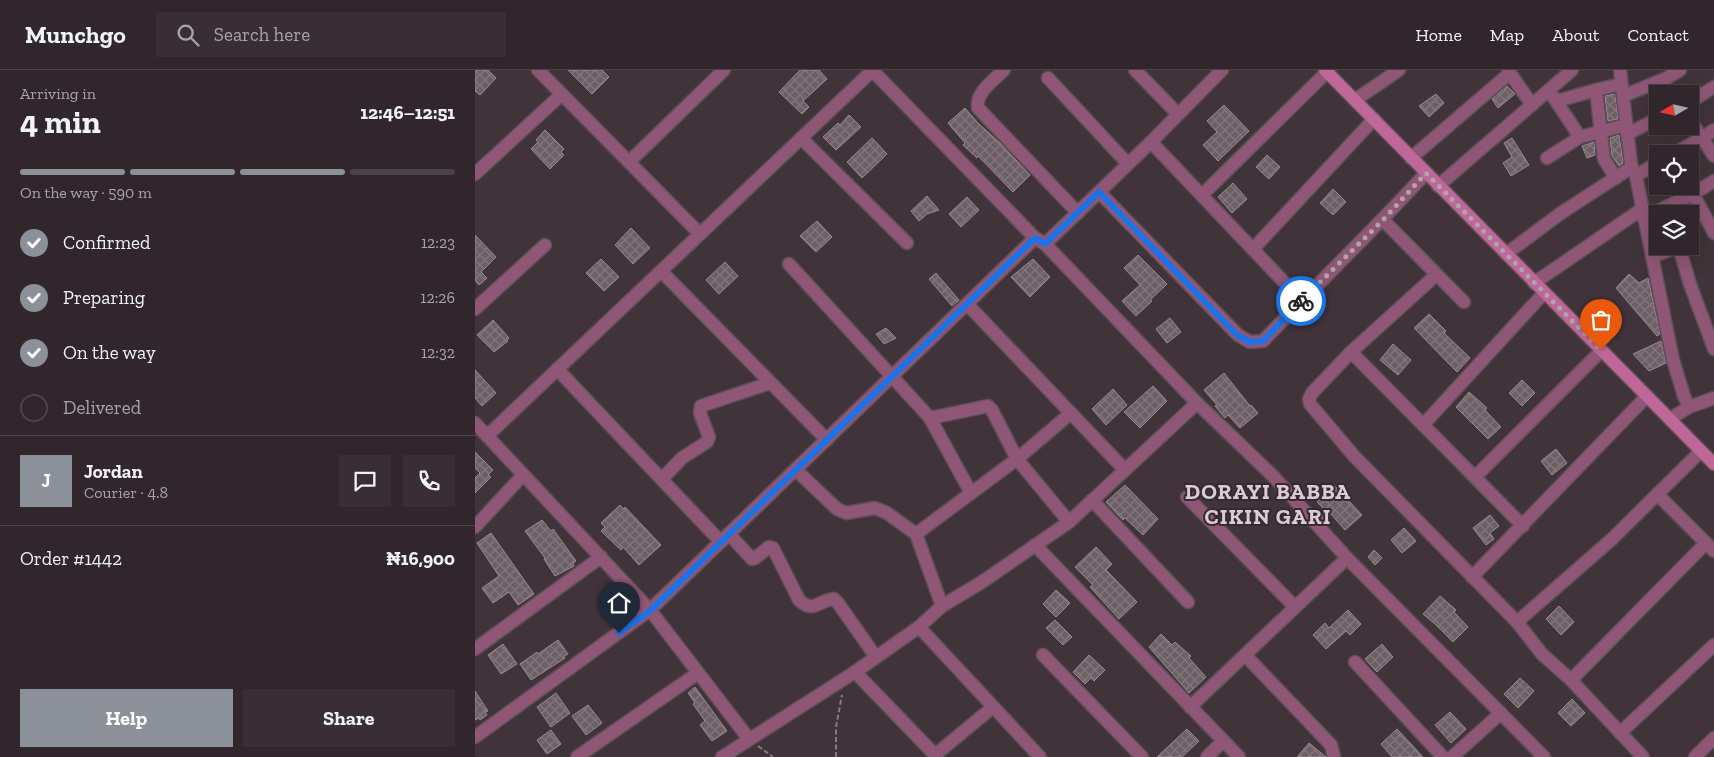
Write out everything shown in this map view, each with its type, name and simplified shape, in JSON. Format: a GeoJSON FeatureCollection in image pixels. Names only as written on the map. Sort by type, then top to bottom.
{"type":"FeatureCollection","features":[{"type":"Feature","properties":{"kind":"street"},"geometry":{"type":"LineString","coordinates":[[538,70],[700,234]]}},
{"type":"Feature","properties":{"kind":"street"},"geometry":{"type":"LineString","coordinates":[[629,162],[724,70]]}},
{"type":"Feature","properties":{"kind":"street"},"geometry":{"type":"LineString","coordinates":[[487,436],[872,70],[1197,403],[1273,476],[1347,558],[1544,757]]}},
{"type":"Feature","properties":{"kind":"street"},"geometry":{"type":"LineString","coordinates":[[1004,70],[980,95],[977,101],[978,108],[1078,213]]}},
{"type":"Feature","properties":{"kind":"street"},"geometry":{"type":"LineString","coordinates":[[1135,70],[1178,114]]}},
{"type":"Feature","properties":{"kind":"street"},"geometry":{"type":"LineString","coordinates":[[475,738],[651,610],[967,304],[1040,241],[1078,213],[1222,70]]}},
{"type":"Feature","properties":{"kind":"street"},"geometry":{"type":"LineString","coordinates":[[1202,195],[1327,70],[1411,158],[1714,464]]}},
{"type":"Feature","properties":{"kind":"street"},"geometry":{"type":"LineString","coordinates":[[1355,100],[1399,70]]}},
{"type":"Feature","properties":{"kind":"street"},"geometry":{"type":"LineString","coordinates":[[1620,70],[1626,129],[1634,171],[1673,360],[1689,407]]}},
{"type":"Feature","properties":{"kind":"street"},"geometry":{"type":"LineString","coordinates":[[1557,101],[1596,90],[1622,90],[1667,78],[1680,70]]}},
{"type":"Feature","properties":{"kind":"street"},"geometry":{"type":"LineString","coordinates":[[1411,158],[1509,72],[1532,105]]}},
{"type":"Feature","properties":{"kind":"street"},"geometry":{"type":"LineString","coordinates":[[1439,186],[1549,91],[1566,72]]}},
{"type":"Feature","properties":{"kind":"street"},"geometry":{"type":"LineString","coordinates":[[1048,78],[1128,164]]}},
{"type":"Feature","properties":{"kind":"street"},"geometry":{"type":"LineString","coordinates":[[1699,96],[1714,86]]}},
{"type":"Feature","properties":{"kind":"street"},"geometry":{"type":"LineString","coordinates":[[1596,90],[1604,159],[1616,178]]}},
{"type":"Feature","properties":{"kind":"street"},"geometry":{"type":"LineString","coordinates":[[1549,91],[1580,137]]}},
{"type":"Feature","properties":{"kind":"street"},"geometry":{"type":"LineString","coordinates":[[475,174],[562,94]]}},
{"type":"Feature","properties":{"kind":"street"},"geometry":{"type":"LineString","coordinates":[[1253,249],[1374,119]]}},
{"type":"Feature","properties":{"kind":"street"},"geometry":{"type":"LineString","coordinates":[[1547,158],[1580,137],[1601,130],[1626,129],[1649,122]]}},
{"type":"Feature","properties":{"kind":"street"},"geometry":{"type":"LineString","coordinates":[[1689,145],[1714,130]]}},
{"type":"Feature","properties":{"kind":"street"},"geometry":{"type":"LineString","coordinates":[[1699,134],[1714,156]]}},
{"type":"Feature","properties":{"kind":"street"},"geometry":{"type":"LineString","coordinates":[[801,138],[907,243]]}},
{"type":"Feature","properties":{"kind":"street"},"geometry":{"type":"LineString","coordinates":[[1151,142],[1301,300]]}},
{"type":"Feature","properties":{"kind":"street"},"geometry":{"type":"LineString","coordinates":[[1506,254],[1561,213],[1616,178],[1649,166]]}},
{"type":"Feature","properties":{"kind":"street"},"geometry":{"type":"LineString","coordinates":[[1099,192],[1237,335],[1250,342],[1263,341],[1301,300],[1383,220],[1426,173]]}},
{"type":"Feature","properties":{"kind":"street"},"geometry":{"type":"LineString","coordinates":[[1699,190],[1714,181]]}},
{"type":"Feature","properties":{"kind":"street"},"geometry":{"type":"LineString","coordinates":[[1534,283],[1643,214],[1690,195]]}},
{"type":"Feature","properties":{"kind":"street"},"geometry":{"type":"LineString","coordinates":[[1694,195],[1714,232]]}},
{"type":"Feature","properties":{"kind":"street"},"geometry":{"type":"LineString","coordinates":[[1383,220],[1464,302]]}},
{"type":"Feature","properties":{"kind":"street"},"geometry":{"type":"LineString","coordinates":[[475,309],[545,245]]}},
{"type":"Feature","properties":{"kind":"street"},"geometry":{"type":"LineString","coordinates":[[1652,257],[1674,248],[1681,254],[1714,349]]}},
{"type":"Feature","properties":{"kind":"street"},"geometry":{"type":"LineString","coordinates":[[789,264],[930,418],[971,493]]}},
{"type":"Feature","properties":{"kind":"street"},"geometry":{"type":"LineString","coordinates":[[661,271],[827,440]]}},
{"type":"Feature","properties":{"kind":"street"},"geometry":{"type":"LineString","coordinates":[[1436,274],[1351,352],[1312,393],[1309,399],[1310,404],[1354,456],[1517,622],[1542,654],[1571,680],[1643,757]]}},
{"type":"Feature","properties":{"kind":"street"},"geometry":{"type":"LineString","coordinates":[[1423,425],[1544,293]]}},
{"type":"Feature","properties":{"kind":"street"},"geometry":{"type":"LineString","coordinates":[[967,304],[1125,470]]}},
{"type":"Feature","properties":{"kind":"street"},"geometry":{"type":"LineString","coordinates":[[1475,477],[1601,350]]}},
{"type":"Feature","properties":{"kind":"street"},"geometry":{"type":"LineString","coordinates":[[1351,352],[1523,526]]}},
{"type":"Feature","properties":{"kind":"street"},"geometry":{"type":"LineString","coordinates":[[557,369],[662,479],[725,538],[752,559],[769,547],[773,548],[799,600],[805,606],[813,607],[828,599],[834,599],[839,603],[876,657]]}},
{"type":"Feature","properties":{"kind":"street"},"geometry":{"type":"LineString","coordinates":[[662,479],[682,458],[707,442],[709,437],[700,413],[701,406],[770,383]]}},
{"type":"Feature","properties":{"kind":"street"},"geometry":{"type":"LineString","coordinates":[[1472,577],[1647,396]]}},
{"type":"Feature","properties":{"kind":"street"},"geometry":{"type":"LineString","coordinates":[[1670,419],[1689,407],[1714,398]]}},
{"type":"Feature","properties":{"kind":"street"},"geometry":{"type":"LineString","coordinates":[[722,757],[850,675],[919,627],[942,606],[982,582],[1069,522],[1197,403]]}},
{"type":"Feature","properties":{"kind":"street"},"geometry":{"type":"LineString","coordinates":[[930,418],[988,406],[992,410],[1017,459],[1069,522]]}},
{"type":"Feature","properties":{"kind":"street"},"geometry":{"type":"LineString","coordinates":[[916,534],[1017,459],[1071,414]]}},
{"type":"Feature","properties":{"kind":"street"},"geometry":{"type":"LineString","coordinates":[[475,423],[651,610],[749,739]]}},
{"type":"Feature","properties":{"kind":"street"},"geometry":{"type":"LineString","coordinates":[[1517,622],[1612,539],[1701,450]]}},
{"type":"Feature","properties":{"kind":"street"},"geometry":{"type":"LineString","coordinates":[[797,470],[837,509],[846,512],[875,508],[916,534],[942,606]]}},
{"type":"Feature","properties":{"kind":"street"},"geometry":{"type":"LineString","coordinates":[[475,527],[523,474]]}},
{"type":"Feature","properties":{"kind":"street"},"geometry":{"type":"LineString","coordinates":[[1571,680],[1710,547],[1657,494]]}},
{"type":"Feature","properties":{"kind":"street"},"geometry":{"type":"LineString","coordinates":[[1187,497],[1295,607]]}},
{"type":"Feature","properties":{"kind":"street"},"geometry":{"type":"LineString","coordinates":[[1092,500],[1188,602]]}},
{"type":"Feature","properties":{"kind":"street"},"geometry":{"type":"LineString","coordinates":[[1035,545],[1239,757]]}},
{"type":"Feature","properties":{"kind":"street"},"geometry":{"type":"LineString","coordinates":[[475,649],[601,557]]}},
{"type":"Feature","properties":{"kind":"street"},"geometry":{"type":"LineString","coordinates":[[1190,707],[1347,558]]}},
{"type":"Feature","properties":{"kind":"street"},"geometry":{"type":"LineString","coordinates":[[919,627],[1040,757]]}},
{"type":"Feature","properties":{"kind":"street"},"geometry":{"type":"LineString","coordinates":[[1620,733],[1714,644]]}},
{"type":"Feature","properties":{"kind":"street"},"geometry":{"type":"LineString","coordinates":[[1043,655],[1142,757]]}},
{"type":"Feature","properties":{"kind":"street"},"geometry":{"type":"LineString","coordinates":[[1245,655],[1331,745],[1334,757]]}},
{"type":"Feature","properties":{"kind":"street"},"geometry":{"type":"LineString","coordinates":[[1355,662],[1443,757]]}},
{"type":"Feature","properties":{"kind":"street"},"geometry":{"type":"LineString","coordinates":[[577,757],[698,673]]}},
{"type":"Feature","properties":{"kind":"street"},"geometry":{"type":"LineString","coordinates":[[850,675],[936,756],[993,707]]}},
{"type":"Feature","properties":{"kind":"street"},"geometry":{"type":"LineString","coordinates":[[1452,757],[1501,713]]}},
{"type":"Feature","properties":{"kind":"street"},"geometry":{"type":"LineString","coordinates":[[1695,757],[1714,738]]}},
{"type":"Feature","properties":{"kind":"street"},"geometry":{"type":"LineString","coordinates":[[1207,757],[1223,741]]}},
{"type":"Feature","properties":{"kind":"path"},"geometry":{"type":"LineString","coordinates":[[836,757],[836,727],[850,675]]}},
{"type":"Feature","properties":{"kind":"path"},"geometry":{"type":"LineString","coordinates":[[749,739],[773,757]]}},
{"type":"Feature","properties":{"kind":"building"},"geometry":{"type":"Polygon","coordinates":[[[475,70],[488,70],[496,78],[480,95],[475,91],[475,70]]]}},
{"type":"Feature","properties":{"kind":"building"},"geometry":{"type":"Polygon","coordinates":[[[568,70],[602,70],[609,77],[592,94],[568,70]]]}},
{"type":"Feature","properties":{"kind":"building"},"geometry":{"type":"Polygon","coordinates":[[[800,70],[819,70],[827,79],[803,101],[809,107],[802,114],[779,92],[800,70]]]}},
{"type":"Feature","properties":{"kind":"building"},"geometry":{"type":"Polygon","coordinates":[[[1507,86],[1515,94],[1498,108],[1492,99],[1507,86]]]}},
{"type":"Feature","properties":{"kind":"building"},"geometry":{"type":"Polygon","coordinates":[[[1436,94],[1444,103],[1429,117],[1419,106],[1436,94]]]}},
{"type":"Feature","properties":{"kind":"building"},"geometry":{"type":"Polygon","coordinates":[[[1615,94],[1618,119],[1608,121],[1605,96],[1615,94]]]}},
{"type":"Feature","properties":{"kind":"building"},"geometry":{"type":"Polygon","coordinates":[[[1224,105],[1249,131],[1218,161],[1203,145],[1217,132],[1207,121],[1224,105]]]}},
{"type":"Feature","properties":{"kind":"building"},"geometry":{"type":"Polygon","coordinates":[[[965,108],[1030,175],[1013,192],[978,156],[977,158],[963,145],[965,143],[948,123],[965,108]]]}},
{"type":"Feature","properties":{"kind":"building"},"geometry":{"type":"Polygon","coordinates":[[[849,115],[861,127],[836,150],[823,137],[838,123],[840,125],[849,115]]]}},
{"type":"Feature","properties":{"kind":"building"},"geometry":{"type":"Polygon","coordinates":[[[545,130],[564,149],[561,152],[564,155],[550,169],[531,149],[545,130]]]}},
{"type":"Feature","properties":{"kind":"building"},"geometry":{"type":"Polygon","coordinates":[[[1619,135],[1623,163],[1619,166],[1612,156],[1610,138],[1619,135]]]}},
{"type":"Feature","properties":{"kind":"building"},"geometry":{"type":"Polygon","coordinates":[[[872,138],[887,154],[862,178],[847,162],[872,138]]]}},
{"type":"Feature","properties":{"kind":"building"},"geometry":{"type":"Polygon","coordinates":[[[1512,138],[1529,165],[1511,176],[1503,163],[1512,157],[1504,143],[1512,138]]]}},
{"type":"Feature","properties":{"kind":"building"},"geometry":{"type":"Polygon","coordinates":[[[1594,142],[1595,155],[1587,158],[1582,146],[1594,142]]]}},
{"type":"Feature","properties":{"kind":"building"},"geometry":{"type":"Polygon","coordinates":[[[1267,155],[1280,167],[1269,179],[1256,167],[1267,155]]]}},
{"type":"Feature","properties":{"kind":"building"},"geometry":{"type":"Polygon","coordinates":[[[1233,183],[1247,199],[1232,213],[1218,197],[1233,183]]]}},
{"type":"Feature","properties":{"kind":"building"},"geometry":{"type":"Polygon","coordinates":[[[1333,189],[1346,202],[1333,215],[1320,203],[1333,189]]]}},
{"type":"Feature","properties":{"kind":"building"},"geometry":{"type":"Polygon","coordinates":[[[927,196],[939,210],[927,214],[919,221],[911,211],[927,196]]]}},
{"type":"Feature","properties":{"kind":"building"},"geometry":{"type":"Polygon","coordinates":[[[967,197],[979,210],[961,227],[949,214],[967,197]]]}},
{"type":"Feature","properties":{"kind":"building"},"geometry":{"type":"Polygon","coordinates":[[[817,221],[832,237],[816,252],[800,236],[817,221]]]}},
{"type":"Feature","properties":{"kind":"building"},"geometry":{"type":"Polygon","coordinates":[[[631,228],[650,248],[633,264],[615,245],[631,228]]]}},
{"type":"Feature","properties":{"kind":"building"},"geometry":{"type":"Polygon","coordinates":[[[475,235],[496,257],[481,272],[487,278],[479,285],[475,280],[475,235]]]}},
{"type":"Feature","properties":{"kind":"building"},"geometry":{"type":"Polygon","coordinates":[[[1138,255],[1167,284],[1136,316],[1122,301],[1140,285],[1124,268],[1138,255]]]}},
{"type":"Feature","properties":{"kind":"building"},"geometry":{"type":"Polygon","coordinates":[[[601,259],[619,277],[604,291],[586,273],[601,259]]]}},
{"type":"Feature","properties":{"kind":"building"},"geometry":{"type":"Polygon","coordinates":[[[1033,259],[1050,277],[1030,297],[1011,277],[1033,259]]]}},
{"type":"Feature","properties":{"kind":"building"},"geometry":{"type":"Polygon","coordinates":[[[725,262],[738,276],[719,294],[706,280],[725,262]]]}},
{"type":"Feature","properties":{"kind":"building"},"geometry":{"type":"Polygon","coordinates":[[[936,273],[959,300],[952,306],[929,279],[936,273]]]}},
{"type":"Feature","properties":{"kind":"building"},"geometry":{"type":"Polygon","coordinates":[[[1629,274],[1639,283],[1648,278],[1660,334],[1657,336],[1616,288],[1629,274]]]}},
{"type":"Feature","properties":{"kind":"building"},"geometry":{"type":"Polygon","coordinates":[[[1429,314],[1446,331],[1444,333],[1470,358],[1457,372],[1414,328],[1429,314]]]}},
{"type":"Feature","properties":{"kind":"building"},"geometry":{"type":"Polygon","coordinates":[[[1170,318],[1181,332],[1167,343],[1156,329],[1170,318]]]}},
{"type":"Feature","properties":{"kind":"building"},"geometry":{"type":"Polygon","coordinates":[[[493,320],[509,338],[508,341],[494,352],[477,335],[493,320]]]}},
{"type":"Feature","properties":{"kind":"building"},"geometry":{"type":"Polygon","coordinates":[[[886,328],[896,338],[884,344],[876,334],[886,328]]]}},
{"type":"Feature","properties":{"kind":"building"},"geometry":{"type":"Polygon","coordinates":[[[1661,341],[1666,363],[1649,371],[1633,354],[1661,341]]]}},
{"type":"Feature","properties":{"kind":"building"},"geometry":{"type":"Polygon","coordinates":[[[1393,344],[1411,360],[1398,375],[1380,360],[1393,344]]]}},
{"type":"Feature","properties":{"kind":"building"},"geometry":{"type":"Polygon","coordinates":[[[475,370],[496,393],[482,406],[475,398],[475,370]]]}},
{"type":"Feature","properties":{"kind":"building"},"geometry":{"type":"Polygon","coordinates":[[[1224,373],[1250,406],[1258,413],[1240,428],[1228,415],[1225,418],[1204,390],[1224,373]]]}},
{"type":"Feature","properties":{"kind":"building"},"geometry":{"type":"Polygon","coordinates":[[[1522,380],[1535,393],[1522,406],[1509,393],[1522,380]]]}},
{"type":"Feature","properties":{"kind":"building"},"geometry":{"type":"Polygon","coordinates":[[[1153,386],[1167,401],[1140,428],[1124,412],[1153,386]]]}},
{"type":"Feature","properties":{"kind":"building"},"geometry":{"type":"Polygon","coordinates":[[[1113,389],[1127,405],[1106,425],[1092,409],[1113,389]]]}},
{"type":"Feature","properties":{"kind":"building"},"geometry":{"type":"Polygon","coordinates":[[[1469,392],[1487,408],[1485,410],[1501,427],[1488,439],[1456,407],[1469,392]]]}},
{"type":"Feature","properties":{"kind":"building"},"geometry":{"type":"Polygon","coordinates":[[[1556,449],[1567,463],[1552,475],[1541,461],[1556,449]]]}},
{"type":"Feature","properties":{"kind":"building"},"geometry":{"type":"Polygon","coordinates":[[[475,452],[493,470],[488,475],[491,477],[475,493],[475,478],[480,473],[475,468],[475,452]]]}},
{"type":"Feature","properties":{"kind":"building"},"geometry":{"type":"Polygon","coordinates":[[[1125,485],[1158,519],[1143,535],[1125,518],[1123,520],[1106,502],[1125,485]]]}},
{"type":"Feature","properties":{"kind":"building"},"geometry":{"type":"Polygon","coordinates":[[[1334,485],[1362,515],[1345,530],[1331,514],[1324,521],[1319,515],[1324,509],[1317,502],[1334,485]]]}},
{"type":"Feature","properties":{"kind":"building"},"geometry":{"type":"Polygon","coordinates":[[[620,505],[623,509],[625,507],[661,545],[639,565],[623,547],[621,550],[601,531],[605,527],[601,523],[620,505]]]}},
{"type":"Feature","properties":{"kind":"building"},"geometry":{"type":"Polygon","coordinates":[[[1490,515],[1499,526],[1490,533],[1494,539],[1486,545],[1473,528],[1490,515]]]}},
{"type":"Feature","properties":{"kind":"building"},"geometry":{"type":"Polygon","coordinates":[[[542,520],[551,531],[553,529],[576,561],[573,563],[574,566],[555,576],[545,558],[525,531],[542,520]]]}},
{"type":"Feature","properties":{"kind":"building"},"geometry":{"type":"Polygon","coordinates":[[[1404,528],[1416,541],[1402,553],[1391,540],[1404,528]]]}},
{"type":"Feature","properties":{"kind":"building"},"geometry":{"type":"Polygon","coordinates":[[[491,533],[534,594],[518,605],[509,592],[493,603],[482,588],[499,576],[477,543],[491,533]]]}},
{"type":"Feature","properties":{"kind":"building"},"geometry":{"type":"Polygon","coordinates":[[[1096,547],[1112,564],[1106,570],[1137,602],[1119,619],[1090,587],[1093,585],[1075,567],[1096,547]]]}},
{"type":"Feature","properties":{"kind":"building"},"geometry":{"type":"Polygon","coordinates":[[[1374,550],[1382,558],[1375,565],[1368,557],[1374,550]]]}},
{"type":"Feature","properties":{"kind":"building"},"geometry":{"type":"Polygon","coordinates":[[[1056,590],[1070,603],[1056,617],[1043,604],[1056,590]]]}},
{"type":"Feature","properties":{"kind":"building"},"geometry":{"type":"Polygon","coordinates":[[[1440,596],[1456,610],[1454,612],[1468,627],[1453,642],[1423,614],[1440,596]]]}},
{"type":"Feature","properties":{"kind":"building"},"geometry":{"type":"Polygon","coordinates":[[[1559,606],[1574,622],[1561,635],[1546,619],[1559,606]]]}},
{"type":"Feature","properties":{"kind":"building"},"geometry":{"type":"Polygon","coordinates":[[[1348,610],[1361,624],[1350,635],[1346,631],[1326,649],[1313,635],[1325,623],[1329,628],[1348,610]]]}},
{"type":"Feature","properties":{"kind":"building"},"geometry":{"type":"Polygon","coordinates":[[[1055,620],[1072,637],[1063,645],[1046,628],[1055,620]]]}},
{"type":"Feature","properties":{"kind":"building"},"geometry":{"type":"Polygon","coordinates":[[[1161,634],[1172,645],[1175,642],[1191,656],[1189,658],[1206,677],[1189,693],[1149,647],[1161,634]]]}},
{"type":"Feature","properties":{"kind":"building"},"geometry":{"type":"Polygon","coordinates":[[[558,640],[568,654],[564,656],[565,658],[531,680],[520,664],[558,640]]]}},
{"type":"Feature","properties":{"kind":"building"},"geometry":{"type":"Polygon","coordinates":[[[503,644],[517,664],[501,674],[488,655],[503,644]]]}},
{"type":"Feature","properties":{"kind":"building"},"geometry":{"type":"Polygon","coordinates":[[[1382,644],[1393,657],[1377,672],[1365,659],[1382,644]]]}},
{"type":"Feature","properties":{"kind":"building"},"geometry":{"type":"Polygon","coordinates":[[[1089,655],[1105,670],[1094,681],[1091,678],[1085,684],[1073,672],[1089,655]]]}},
{"type":"Feature","properties":{"kind":"building"},"geometry":{"type":"Polygon","coordinates":[[[1520,678],[1534,691],[1518,708],[1504,694],[1520,678]]]}},
{"type":"Feature","properties":{"kind":"building"},"geometry":{"type":"Polygon","coordinates":[[[695,687],[727,731],[712,741],[700,725],[705,721],[688,693],[695,687]]]}},
{"type":"Feature","properties":{"kind":"building"},"geometry":{"type":"Polygon","coordinates":[[[475,691],[488,711],[485,712],[487,715],[480,720],[479,718],[475,720],[475,691]]]}},
{"type":"Feature","properties":{"kind":"building"},"geometry":{"type":"Polygon","coordinates":[[[556,693],[570,713],[551,727],[537,707],[556,693]]]}},
{"type":"Feature","properties":{"kind":"building"},"geometry":{"type":"Polygon","coordinates":[[[1572,699],[1585,713],[1571,726],[1558,713],[1572,699]]]}},
{"type":"Feature","properties":{"kind":"building"},"geometry":{"type":"Polygon","coordinates":[[[588,705],[602,723],[586,735],[572,716],[588,705]]]}},
{"type":"Feature","properties":{"kind":"building"},"geometry":{"type":"Polygon","coordinates":[[[1450,712],[1466,729],[1451,743],[1435,725],[1450,712]]]}},
{"type":"Feature","properties":{"kind":"building"},"geometry":{"type":"Polygon","coordinates":[[[1187,729],[1199,741],[1182,757],[1157,757],[1187,729]]]}},
{"type":"Feature","properties":{"kind":"building"},"geometry":{"type":"Polygon","coordinates":[[[1397,729],[1423,757],[1392,757],[1381,744],[1397,729]]]}},
{"type":"Feature","properties":{"kind":"building"},"geometry":{"type":"Polygon","coordinates":[[[551,730],[561,744],[547,754],[537,740],[551,730]]]}},
{"type":"Feature","properties":{"kind":"building"},"geometry":{"type":"Polygon","coordinates":[[[1309,743],[1326,757],[1297,757],[1309,743]]]}},
{"type":"Feature","properties":{"kind":"way so far"},"geometry":{"type":"LineString","coordinates":[[1301,301],[1383,220],[1426,173],[1601,350]]}},
{"type":"Feature","properties":{"kind":"district","name":"DORAYI BABBA CIKIN GARI"},"geometry":{"type":"Point","coordinates":[1268,504]}},
{"type":"Feature","properties":{"kind":"route"},"geometry":{"type":"LineString","coordinates":[[619,633],[651,610],[1035,238],[1045,244],[1099,192],[1237,335],[1250,342],[1263,341],[1301,301]]}}]}
